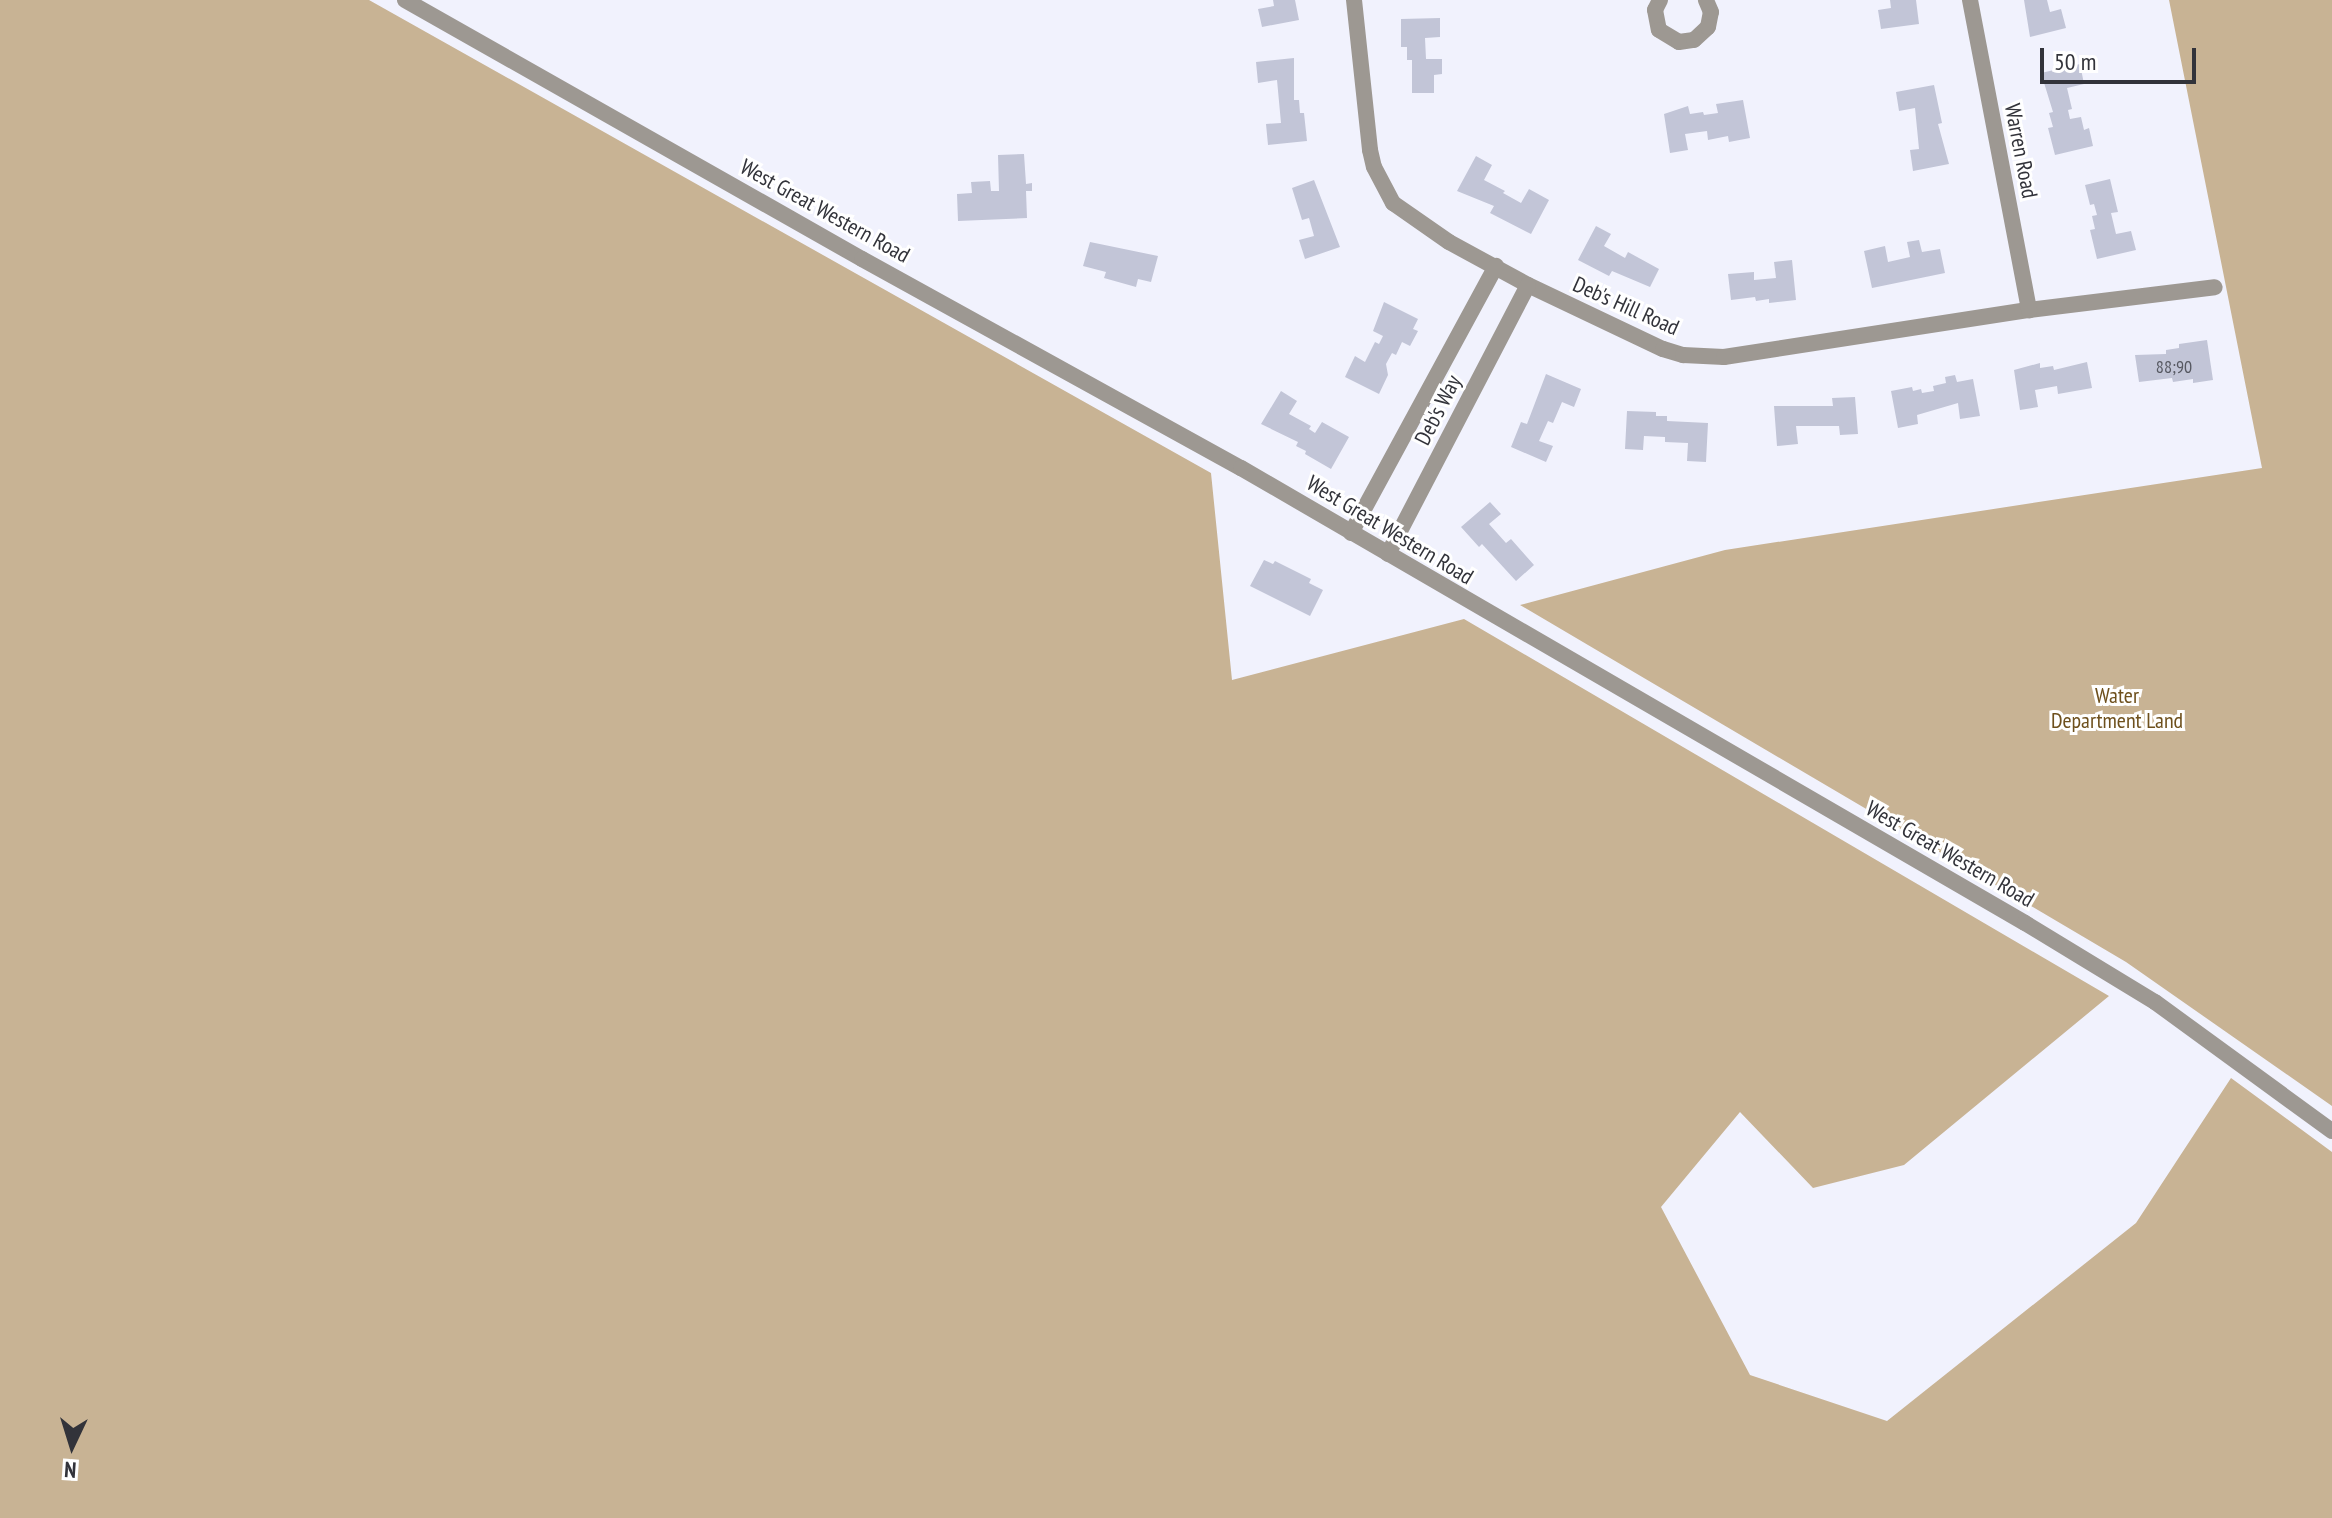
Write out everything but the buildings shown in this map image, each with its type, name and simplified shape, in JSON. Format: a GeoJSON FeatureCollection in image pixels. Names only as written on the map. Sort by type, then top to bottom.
{"type":"FeatureCollection","features":[{"type":"Feature","properties":{"kind":"street","name":"West Great Western Road"},"geometry":{"type":"LineString","coordinates":[[405,0],[1388,554],[2038,930],[2155,1002],[2332,1131]]}},
{"type":"Feature","properties":{"kind":"street","name":"Deb's Hill Road"},"geometry":{"type":"LineString","coordinates":[[1354,0],[1370,150],[1380,182],[1393,203],[1411,218],[1528,285],[1663,349],[1703,358],[2029,310],[2215,287]]}},
{"type":"Feature","properties":{"kind":"street"},"geometry":{"type":"LineString","coordinates":[[1660,0],[1655,10],[1659,30],[1679,42],[1694,40],[1708,27],[1711,12],[1706,0]]}},
{"type":"Feature","properties":{"kind":"street","name":"Warren Road"},"geometry":{"type":"LineString","coordinates":[[1970,0],[2029,310]]}},
{"type":"Feature","properties":{"kind":"street","name":"Deb's Way"},"geometry":{"type":"LineString","coordinates":[[1351,533],[1496,266]]}},
{"type":"Feature","properties":{"kind":"street","name":"Deb's Way"},"geometry":{"type":"LineString","coordinates":[[1388,554],[1528,285]]}},
{"type":"Feature","properties":{"kind":"green space"},"geometry":{"type":"Polygon","coordinates":[[[0,0],[369,0],[1211,473],[1232,680],[1464,619],[2109,996],[1904,1165],[1813,1188],[1740,1112],[1661,1207],[1750,1375],[1887,1421],[2136,1223],[2231,1078],[2332,1152],[2332,1518],[0,1518],[0,0]]]}},
{"type":"Feature","properties":{"kind":"green space","name":"Water Department Land"},"geometry":{"type":"Polygon","coordinates":[[[2169,0],[2332,0],[2332,1106],[2126,962],[1520,605],[1725,550],[2262,468],[2169,0]]]}}]}
